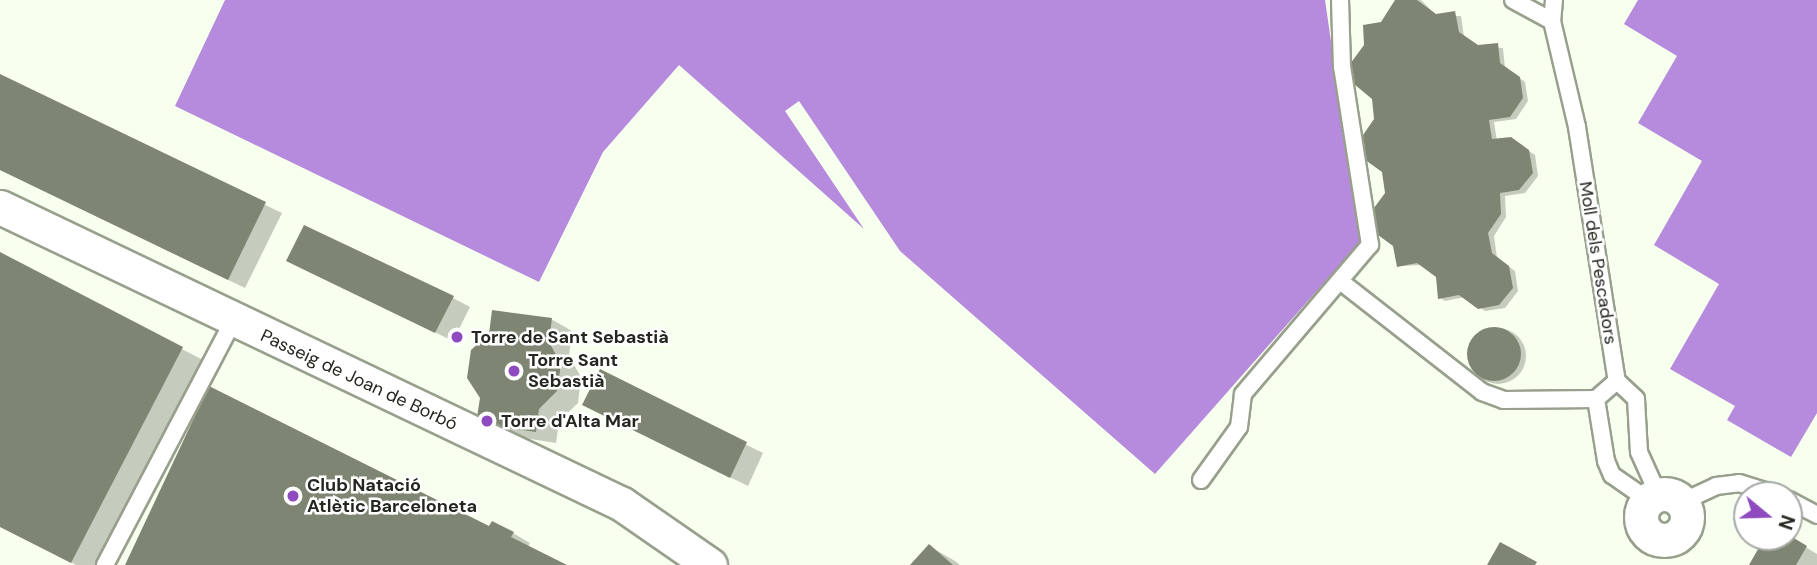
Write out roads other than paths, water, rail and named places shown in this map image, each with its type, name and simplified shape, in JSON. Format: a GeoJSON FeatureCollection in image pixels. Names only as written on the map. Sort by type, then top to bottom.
{"type":"FeatureCollection","features":[{"type":"Feature","properties":{"kind":"street","name":"Passeig de Joan de Borbó"},"geometry":{"type":"LineString","coordinates":[[0,207],[233,321],[622,504],[710,565]]}},
{"type":"Feature","properties":{"kind":"street"},"geometry":{"type":"LineString","coordinates":[[1662,552],[1642,524],[1642,509],[1663,499]]}},
{"type":"Feature","properties":{"kind":"lane"},"geometry":{"type":"LineString","coordinates":[[1201,480],[1239,426],[1242,394],[1370,245],[1342,67],[1340,0]]}},
{"type":"Feature","properties":{"kind":"lane"},"geometry":{"type":"LineString","coordinates":[[1513,0],[1552,21]]}},
{"type":"Feature","properties":{"kind":"lane","name":"Moll dels Pescadors"},"geometry":{"type":"LineString","coordinates":[[1554,0],[1552,21],[1577,127],[1617,381],[1636,399],[1639,452],[1663,499]]}},
{"type":"Feature","properties":{"kind":"lane"},"geometry":{"type":"LineString","coordinates":[[1340,281],[1482,392],[1504,400],[1596,398],[1617,381]]}},
{"type":"Feature","properties":{"kind":"lane"},"geometry":{"type":"LineString","coordinates":[[105,565],[233,321]]}},
{"type":"Feature","properties":{"kind":"lane"},"geometry":{"type":"LineString","coordinates":[[1596,398],[1606,461],[1612,475],[1663,499],[1733,484]]}},
{"type":"Feature","properties":{"kind":"place","name":"Torre de Sant Sebastià"},"geometry":{"type":"Point","coordinates":[457,337]}},
{"type":"Feature","properties":{"kind":"place","name":"Torre Sant Sebastià"},"geometry":{"type":"Point","coordinates":[514,371]}},
{"type":"Feature","properties":{"kind":"place","name":"Torre d'Alta Mar"},"geometry":{"type":"Point","coordinates":[487,421]}},
{"type":"Feature","properties":{"kind":"place","name":"Club Natació Atlètic Barceloneta"},"geometry":{"type":"Point","coordinates":[293,496]}}]}
